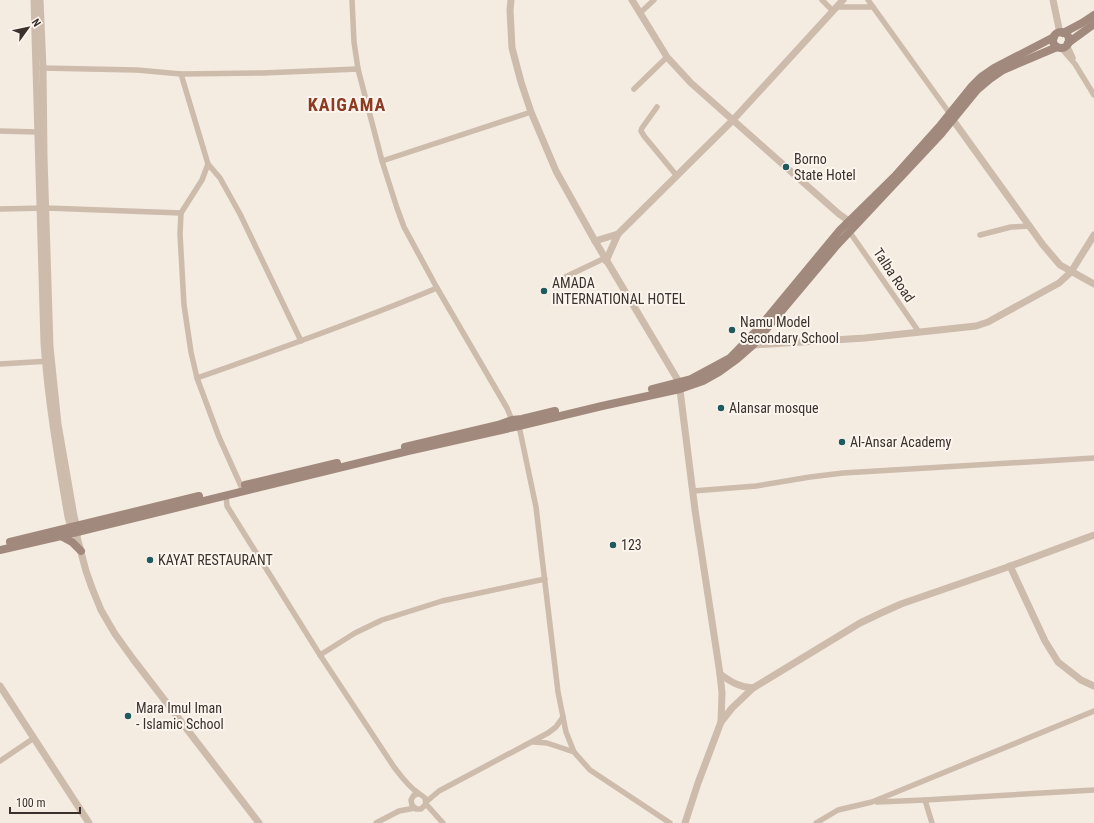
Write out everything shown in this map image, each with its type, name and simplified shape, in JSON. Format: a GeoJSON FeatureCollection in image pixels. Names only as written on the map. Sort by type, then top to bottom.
{"type":"FeatureCollection","features":[{"type":"Feature","properties":{"kind":"main road"},"geometry":{"type":"LineString","coordinates":[[0,550],[61,536],[240,486],[512,420],[703,381],[737,359],[752,345],[849,231],[898,181],[951,117],[972,86],[981,77],[994,68],[1082,23],[1094,15]]}},
{"type":"Feature","properties":{"kind":"main road"},"geometry":{"type":"LineString","coordinates":[[0,544],[75,531],[408,451],[519,426],[680,386],[730,358],[759,328],[840,230],[896,175],[977,90],[1004,70],[1022,60],[1063,46],[1094,24]]}},
{"type":"Feature","properties":{"kind":"main road"},"geometry":{"type":"LineString","coordinates":[[1059,34],[1054,43],[1063,46]]}},
{"type":"Feature","properties":{"kind":"main road"},"geometry":{"type":"LineString","coordinates":[[1059,34],[1068,37],[1063,46]]}},
{"type":"Feature","properties":{"kind":"main road"},"geometry":{"type":"LineString","coordinates":[[61,536],[72,542],[81,551]]}},
{"type":"Feature","properties":{"kind":"street"},"geometry":{"type":"LineString","coordinates":[[34,0],[40,68],[37,132],[42,208]]}},
{"type":"Feature","properties":{"kind":"street"},"geometry":{"type":"LineString","coordinates":[[40,0],[42,208],[48,362],[75,531],[92,588],[101,610],[115,634],[259,823]]}},
{"type":"Feature","properties":{"kind":"street"},"geometry":{"type":"LineString","coordinates":[[352,0],[354,42],[358,69],[382,162],[396,208],[404,227],[437,288],[507,408],[512,420]]}},
{"type":"Feature","properties":{"kind":"street"},"geometry":{"type":"LineString","coordinates":[[511,0],[510,10],[512,48],[531,112],[556,171],[680,386],[693,491],[720,674],[722,694],[721,722]]}},
{"type":"Feature","properties":{"kind":"street"},"geometry":{"type":"LineString","coordinates":[[632,0],[641,12],[667,57],[691,83],[746,133],[849,221]]}},
{"type":"Feature","properties":{"kind":"street"},"geometry":{"type":"LineString","coordinates":[[641,12],[654,0]]}},
{"type":"Feature","properties":{"kind":"street"},"geometry":{"type":"LineString","coordinates":[[822,0],[835,9],[873,7]]}},
{"type":"Feature","properties":{"kind":"street"},"geometry":{"type":"LineString","coordinates":[[559,280],[606,260],[618,234],[733,120],[843,0]]}},
{"type":"Feature","properties":{"kind":"street"},"geometry":{"type":"LineString","coordinates":[[868,0],[1043,245],[1060,265],[1094,284]]}},
{"type":"Feature","properties":{"kind":"street"},"geometry":{"type":"LineString","coordinates":[[1053,0],[1059,34]]}},
{"type":"Feature","properties":{"kind":"street"},"geometry":{"type":"LineString","coordinates":[[1063,46],[1094,95]]}},
{"type":"Feature","properties":{"kind":"street"},"geometry":{"type":"LineString","coordinates":[[634,89],[667,57]]}},
{"type":"Feature","properties":{"kind":"street"},"geometry":{"type":"LineString","coordinates":[[40,68],[137,70],[181,74],[263,73],[358,69]]}},
{"type":"Feature","properties":{"kind":"street"},"geometry":{"type":"LineString","coordinates":[[181,74],[208,164],[220,178],[240,214],[301,341]]}},
{"type":"Feature","properties":{"kind":"street"},"geometry":{"type":"LineString","coordinates":[[657,107],[641,131],[677,176]]}},
{"type":"Feature","properties":{"kind":"street"},"geometry":{"type":"LineString","coordinates":[[382,162],[531,112]]}},
{"type":"Feature","properties":{"kind":"street"},"geometry":{"type":"LineString","coordinates":[[0,131],[37,132]]}},
{"type":"Feature","properties":{"kind":"street"},"geometry":{"type":"LineString","coordinates":[[208,164],[202,180],[181,213],[180,234],[184,306],[191,352],[197,378],[219,437],[240,486]]}},
{"type":"Feature","properties":{"kind":"street"},"geometry":{"type":"LineString","coordinates":[[0,209],[42,208],[181,213]]}},
{"type":"Feature","properties":{"kind":"street"},"geometry":{"type":"LineString","coordinates":[[980,235],[1011,227],[1030,226]]}},
{"type":"Feature","properties":{"kind":"street","name":"Talba Road"},"geometry":{"type":"LineString","coordinates":[[849,231],[919,332]]}},
{"type":"Feature","properties":{"kind":"street"},"geometry":{"type":"LineString","coordinates":[[595,241],[618,234]]}},
{"type":"Feature","properties":{"kind":"street"},"geometry":{"type":"LineString","coordinates":[[752,345],[865,338],[976,326],[988,322],[1059,283],[1071,272],[1094,235]]}},
{"type":"Feature","properties":{"kind":"street"},"geometry":{"type":"LineString","coordinates":[[197,378],[392,307],[437,288]]}},
{"type":"Feature","properties":{"kind":"street"},"geometry":{"type":"LineString","coordinates":[[0,364],[48,362]]}},
{"type":"Feature","properties":{"kind":"street"},"geometry":{"type":"LineString","coordinates":[[519,426],[536,507],[546,579],[558,692],[566,732],[574,752],[590,770],[670,823]]}},
{"type":"Feature","properties":{"kind":"street"},"geometry":{"type":"LineString","coordinates":[[693,491],[756,486],[843,473],[1094,458]]}},
{"type":"Feature","properties":{"kind":"street"},"geometry":{"type":"LineString","coordinates":[[226,495],[228,506],[320,655],[394,767],[407,783],[425,798],[422,806]]}},
{"type":"Feature","properties":{"kind":"street"},"geometry":{"type":"LineString","coordinates":[[685,823],[721,722],[732,708],[753,688],[860,623],[901,604],[1094,535]]}},
{"type":"Feature","properties":{"kind":"street"},"geometry":{"type":"LineString","coordinates":[[1010,566],[1045,641],[1058,662],[1081,680],[1094,686]]}},
{"type":"Feature","properties":{"kind":"street"},"geometry":{"type":"LineString","coordinates":[[320,655],[355,633],[382,620],[442,601],[546,579]]}},
{"type":"Feature","properties":{"kind":"street"},"geometry":{"type":"LineString","coordinates":[[720,674],[730,682],[742,687],[753,688]]}},
{"type":"Feature","properties":{"kind":"street"},"geometry":{"type":"LineString","coordinates":[[0,686],[89,823]]}},
{"type":"Feature","properties":{"kind":"street"},"geometry":{"type":"LineString","coordinates":[[816,823],[838,810],[872,802],[1094,711]]}},
{"type":"Feature","properties":{"kind":"street"},"geometry":{"type":"LineString","coordinates":[[376,823],[399,811],[422,806],[439,791],[533,742],[552,730],[563,717]]}},
{"type":"Feature","properties":{"kind":"street"},"geometry":{"type":"LineString","coordinates":[[0,761],[34,738]]}},
{"type":"Feature","properties":{"kind":"street"},"geometry":{"type":"LineString","coordinates":[[533,742],[547,743],[574,752]]}},
{"type":"Feature","properties":{"kind":"street"},"geometry":{"type":"LineString","coordinates":[[407,783],[412,798],[412,806],[422,806],[443,823]]}},
{"type":"Feature","properties":{"kind":"street"},"geometry":{"type":"LineString","coordinates":[[872,802],[1094,790]]}},
{"type":"Feature","properties":{"kind":"street"},"geometry":{"type":"LineString","coordinates":[[399,811],[414,795],[439,791]]}},
{"type":"Feature","properties":{"kind":"street"},"geometry":{"type":"LineString","coordinates":[[925,800],[932,823]]}},
{"type":"Feature","properties":{"kind":"place","name":"Borno State Hotel"},"geometry":{"type":"Point","coordinates":[786,167]}},
{"type":"Feature","properties":{"kind":"place","name":"AMADA INTERNATIONAL HOTEL"},"geometry":{"type":"Point","coordinates":[544,291]}},
{"type":"Feature","properties":{"kind":"place","name":"Namu Model Secondary School"},"geometry":{"type":"Point","coordinates":[732,330]}},
{"type":"Feature","properties":{"kind":"place","name":"Alansar mosque"},"geometry":{"type":"Point","coordinates":[721,408]}},
{"type":"Feature","properties":{"kind":"place","name":"Al-Ansar Academy"},"geometry":{"type":"Point","coordinates":[842,442]}},
{"type":"Feature","properties":{"kind":"place","name":"123"},"geometry":{"type":"Point","coordinates":[613,545]}},
{"type":"Feature","properties":{"kind":"place","name":"KAYAT RESTAURANT"},"geometry":{"type":"Point","coordinates":[150,560]}},
{"type":"Feature","properties":{"kind":"place","name":"Mara Imul Iman - Islamic School"},"geometry":{"type":"Point","coordinates":[128,716]}},
{"type":"Feature","properties":{"kind":"district","name":"KAIGAMA"},"geometry":{"type":"Point","coordinates":[347,105]}}]}
